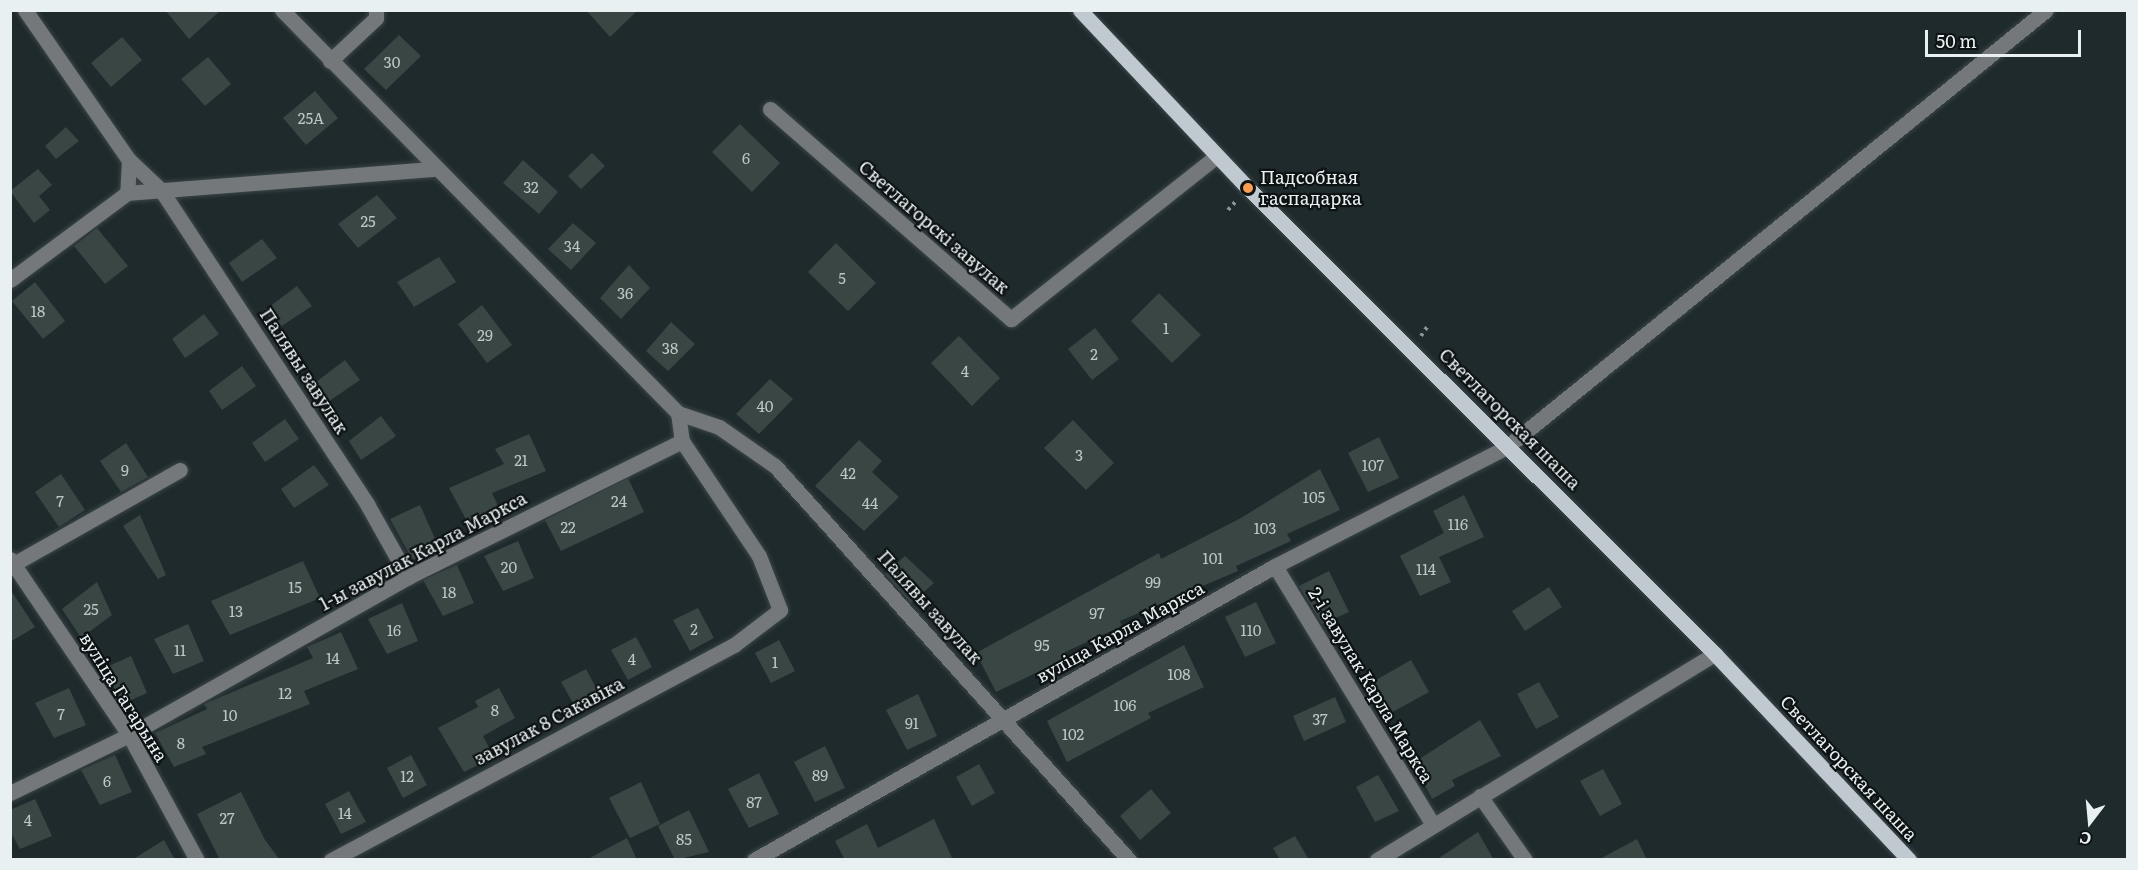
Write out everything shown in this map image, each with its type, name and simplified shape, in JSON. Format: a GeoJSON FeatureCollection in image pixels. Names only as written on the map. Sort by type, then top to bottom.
{"type":"FeatureCollection","features":[{"type":"Feature","properties":{"kind":"main road","name":"Светлагорская шаша"},"geometry":{"type":"LineString","coordinates":[[1080,10],[1217,156],[1715,654],[1909,860]]}},
{"type":"Feature","properties":{"kind":"street","name":"Палявы завулак"},"geometry":{"type":"LineString","coordinates":[[25,10],[129,160],[161,190],[367,504],[408,577]]}},
{"type":"Feature","properties":{"kind":"street","name":"Палявы завулак"},"geometry":{"type":"LineString","coordinates":[[282,10],[434,169],[678,412],[719,427],[775,466],[1005,718],[1128,860]]}},
{"type":"Feature","properties":{"kind":"street"},"geometry":{"type":"LineString","coordinates":[[330,61],[375,18],[376,10]]}},
{"type":"Feature","properties":{"kind":"street","name":"вуліца Карла Маркса"},"geometry":{"type":"LineString","coordinates":[[754,860],[1275,567],[1508,446],[2046,10]]}},
{"type":"Feature","properties":{"kind":"street","name":"Светлагорскі завулак"},"geometry":{"type":"LineString","coordinates":[[770,110],[1011,319],[1217,156]]}},
{"type":"Feature","properties":{"kind":"street"},"geometry":{"type":"LineString","coordinates":[[128,193],[129,160]]}},
{"type":"Feature","properties":{"kind":"street"},"geometry":{"type":"LineString","coordinates":[[10,280],[128,193],[434,169]]}},
{"type":"Feature","properties":{"kind":"street"},"geometry":{"type":"LineString","coordinates":[[678,412],[682,441]]}},
{"type":"Feature","properties":{"kind":"street","name":"1-ы завулак Карла Маркса"},"geometry":{"type":"LineString","coordinates":[[10,793],[129,735],[408,577],[682,441]]}},
{"type":"Feature","properties":{"kind":"street","name":"завулак 8 Сакавіка"},"geometry":{"type":"LineString","coordinates":[[330,860],[734,645],[780,610],[759,556],[682,441]]}},
{"type":"Feature","properties":{"kind":"street"},"geometry":{"type":"LineString","coordinates":[[12,563],[180,470]]}},
{"type":"Feature","properties":{"kind":"street","name":"вуліца Гагарына"},"geometry":{"type":"LineString","coordinates":[[12,563],[129,735],[197,860]]}},
{"type":"Feature","properties":{"kind":"street","name":"2-і завулак Карла Маркса"},"geometry":{"type":"LineString","coordinates":[[1275,567],[1433,825]]}},
{"type":"Feature","properties":{"kind":"street"},"geometry":{"type":"LineString","coordinates":[[1377,860],[1715,654]]}},
{"type":"Feature","properties":{"kind":"street"},"geometry":{"type":"LineString","coordinates":[[1480,796],[1525,860]]}},
{"type":"Feature","properties":{"kind":"building"},"geometry":{"type":"Polygon","coordinates":[[[165,10],[221,10],[189,39],[165,10]]]}},
{"type":"Feature","properties":{"kind":"building"},"geometry":{"type":"Polygon","coordinates":[[[586,10],[638,10],[610,37],[586,10]]]}},
{"type":"Feature","properties":{"kind":"building"},"geometry":{"type":"Polygon","coordinates":[[[399,35],[421,56],[386,90],[364,69],[399,35]]]}},
{"type":"Feature","properties":{"kind":"building"},"geometry":{"type":"Polygon","coordinates":[[[122,37],[142,60],[111,87],[91,63],[122,37]]]}},
{"type":"Feature","properties":{"kind":"building"},"geometry":{"type":"Polygon","coordinates":[[[208,57],[231,84],[205,106],[181,79],[208,57]]]}},
{"type":"Feature","properties":{"kind":"building"},"geometry":{"type":"Polygon","coordinates":[[[315,91],[338,118],[306,145],[283,118],[315,91]]]}},
{"type":"Feature","properties":{"kind":"building"},"geometry":{"type":"Polygon","coordinates":[[[740,124],[780,163],[752,192],[712,152],[740,124]]]}},
{"type":"Feature","properties":{"kind":"building"},"geometry":{"type":"Polygon","coordinates":[[[66,127],[79,141],[56,159],[45,146],[66,127]]]}},
{"type":"Feature","properties":{"kind":"building"},"geometry":{"type":"Polygon","coordinates":[[[592,153],[605,166],[581,189],[568,176],[592,153]]]}},
{"type":"Feature","properties":{"kind":"building"},"geometry":{"type":"Polygon","coordinates":[[[523,160],[558,192],[539,214],[503,183],[523,160]]]}},
{"type":"Feature","properties":{"kind":"building"},"geometry":{"type":"Polygon","coordinates":[[[38,169],[52,185],[39,196],[50,210],[34,223],[10,191],[38,169]]]}},
{"type":"Feature","properties":{"kind":"building"},"geometry":{"type":"Polygon","coordinates":[[[377,195],[397,218],[358,248],[338,224],[377,195]]]}},
{"type":"Feature","properties":{"kind":"building"},"geometry":{"type":"Polygon","coordinates":[[[573,223],[596,243],[571,270],[548,249],[573,223]]]}},
{"type":"Feature","properties":{"kind":"building"},"geometry":{"type":"Polygon","coordinates":[[[97,228],[128,266],[105,284],[74,246],[97,228]]]}},
{"type":"Feature","properties":{"kind":"building"},"geometry":{"type":"Polygon","coordinates":[[[262,239],[277,258],[242,282],[229,263],[262,239]]]}},
{"type":"Feature","properties":{"kind":"building"},"geometry":{"type":"Polygon","coordinates":[[[836,243],[876,283],[848,311],[808,272],[836,243]]]}},
{"type":"Feature","properties":{"kind":"building"},"geometry":{"type":"Polygon","coordinates":[[[439,257],[456,282],[414,307],[397,282],[439,257]]]}},
{"type":"Feature","properties":{"kind":"building"},"geometry":{"type":"Polygon","coordinates":[[[629,265],[650,288],[621,319],[600,298],[629,265]]]}},
{"type":"Feature","properties":{"kind":"building"},"geometry":{"type":"Polygon","coordinates":[[[35,282],[65,321],[43,339],[12,301],[35,282]]]}},
{"type":"Feature","properties":{"kind":"building"},"geometry":{"type":"Polygon","coordinates":[[[297,286],[312,306],[277,329],[265,310],[297,286]]]}},
{"type":"Feature","properties":{"kind":"building"},"geometry":{"type":"Polygon","coordinates":[[[1159,293],[1201,335],[1172,363],[1131,321],[1159,293]]]}},
{"type":"Feature","properties":{"kind":"building"},"geometry":{"type":"Polygon","coordinates":[[[482,305],[512,345],[487,363],[458,324],[482,305]]]}},
{"type":"Feature","properties":{"kind":"building"},"geometry":{"type":"Polygon","coordinates":[[[204,314],[219,334],[185,358],[172,339],[204,314]]]}},
{"type":"Feature","properties":{"kind":"building"},"geometry":{"type":"Polygon","coordinates":[[[671,322],[695,344],[668,371],[646,351],[671,322]]]}},
{"type":"Feature","properties":{"kind":"building"},"geometry":{"type":"Polygon","coordinates":[[[1095,328],[1119,359],[1092,380],[1068,349],[1095,328]]]}},
{"type":"Feature","properties":{"kind":"building"},"geometry":{"type":"Polygon","coordinates":[[[959,336],[1000,378],[972,406],[931,363],[959,336]]]}},
{"type":"Feature","properties":{"kind":"building"},"geometry":{"type":"Polygon","coordinates":[[[345,360],[360,380],[325,404],[312,385],[345,360]]]}},
{"type":"Feature","properties":{"kind":"building"},"geometry":{"type":"Polygon","coordinates":[[[242,366],[256,386],[222,410],[209,391],[242,366]]]}},
{"type":"Feature","properties":{"kind":"building"},"geometry":{"type":"Polygon","coordinates":[[[770,379],[793,399],[759,434],[736,414],[770,379]]]}},
{"type":"Feature","properties":{"kind":"building"},"geometry":{"type":"Polygon","coordinates":[[[381,416],[396,436],[361,460],[349,441],[381,416]]]}},
{"type":"Feature","properties":{"kind":"building"},"geometry":{"type":"Polygon","coordinates":[[[285,419],[299,439],[265,462],[252,443],[285,419]]]}},
{"type":"Feature","properties":{"kind":"building"},"geometry":{"type":"Polygon","coordinates":[[[1073,420],[1114,463],[1086,490],[1044,448],[1073,420]]]}},
{"type":"Feature","properties":{"kind":"building"},"geometry":{"type":"Polygon","coordinates":[[[529,434],[546,471],[492,493],[500,510],[468,523],[449,488],[504,464],[495,449],[529,434]]]}},
{"type":"Feature","properties":{"kind":"building"},"geometry":{"type":"Polygon","coordinates":[[[1379,437],[1399,478],[1368,492],[1348,453],[1379,437]]]}},
{"type":"Feature","properties":{"kind":"building"},"geometry":{"type":"Polygon","coordinates":[[[859,440],[882,461],[872,472],[899,497],[864,531],[815,486],[859,440]]]}},
{"type":"Feature","properties":{"kind":"building"},"geometry":{"type":"Polygon","coordinates":[[[126,443],[148,477],[121,492],[100,461],[126,443]]]}},
{"type":"Feature","properties":{"kind":"building"},"geometry":{"type":"Polygon","coordinates":[[[314,465],[329,485],[294,508],[281,489],[314,465]]]}},
{"type":"Feature","properties":{"kind":"building"},"geometry":{"type":"Polygon","coordinates":[[[1320,469],[1340,510],[1287,534],[1291,541],[1236,566],[1238,571],[1120,621],[1122,626],[1065,652],[1067,658],[996,692],[976,653],[1159,553],[1161,559],[1241,518],[1320,469]]]}},
{"type":"Feature","properties":{"kind":"building"},"geometry":{"type":"Polygon","coordinates":[[[61,474],[85,510],[59,527],[35,492],[61,474]]]}},
{"type":"Feature","properties":{"kind":"building"},"geometry":{"type":"Polygon","coordinates":[[[628,478],[644,512],[561,551],[545,520],[628,478]]]}},
{"type":"Feature","properties":{"kind":"building"},"geometry":{"type":"Polygon","coordinates":[[[1464,495],[1484,537],[1439,557],[1451,582],[1420,596],[1400,556],[1444,533],[1433,511],[1464,495]]]}},
{"type":"Feature","properties":{"kind":"building"},"geometry":{"type":"Polygon","coordinates":[[[420,505],[440,550],[414,563],[390,519],[420,505]]]}},
{"type":"Feature","properties":{"kind":"building"},"geometry":{"type":"Polygon","coordinates":[[[140,515],[166,575],[158,579],[123,526],[140,515]]]}},
{"type":"Feature","properties":{"kind":"building"},"geometry":{"type":"Polygon","coordinates":[[[518,541],[534,578],[503,591],[484,556],[518,541]]]}},
{"type":"Feature","properties":{"kind":"building"},"geometry":{"type":"Polygon","coordinates":[[[905,556],[934,583],[911,603],[885,574],[905,556]]]}},
{"type":"Feature","properties":{"kind":"building"},"geometry":{"type":"Polygon","coordinates":[[[303,561],[320,598],[230,635],[211,601],[303,561]]]}},
{"type":"Feature","properties":{"kind":"building"},"geometry":{"type":"Polygon","coordinates":[[[457,565],[474,603],[443,616],[423,580],[457,565]]]}},
{"type":"Feature","properties":{"kind":"building"},"geometry":{"type":"Polygon","coordinates":[[[1329,571],[1349,612],[1322,624],[1299,586],[1329,571]]]}},
{"type":"Feature","properties":{"kind":"building"},"geometry":{"type":"Polygon","coordinates":[[[97,582],[112,615],[81,638],[62,609],[97,582]]]}},
{"type":"Feature","properties":{"kind":"building"},"geometry":{"type":"Polygon","coordinates":[[[1549,587],[1562,607],[1525,631],[1512,611],[1549,587]]]}},
{"type":"Feature","properties":{"kind":"building"},"geometry":{"type":"Polygon","coordinates":[[[10,589],[35,627],[10,642],[10,589]]]}},
{"type":"Feature","properties":{"kind":"building"},"geometry":{"type":"Polygon","coordinates":[[[1256,602],[1276,643],[1245,657],[1225,617],[1256,602]]]}},
{"type":"Feature","properties":{"kind":"building"},"geometry":{"type":"Polygon","coordinates":[[[402,603],[418,641],[387,654],[368,619],[402,603]]]}},
{"type":"Feature","properties":{"kind":"building"},"geometry":{"type":"Polygon","coordinates":[[[698,608],[714,638],[690,651],[673,620],[698,608]]]}},
{"type":"Feature","properties":{"kind":"building"},"geometry":{"type":"Polygon","coordinates":[[[188,624],[204,661],[173,674],[154,639],[188,624]]]}},
{"type":"Feature","properties":{"kind":"building"},"geometry":{"type":"Polygon","coordinates":[[[341,632],[358,669],[304,691],[310,704],[202,747],[206,754],[174,767],[155,733],[207,709],[204,704],[313,658],[307,647],[341,632]]]}},
{"type":"Feature","properties":{"kind":"building"},"geometry":{"type":"Polygon","coordinates":[[[636,637],[652,667],[628,680],[611,650],[636,637]]]}},
{"type":"Feature","properties":{"kind":"building"},"geometry":{"type":"Polygon","coordinates":[[[779,640],[795,671],[771,683],[755,653],[779,640]]]}},
{"type":"Feature","properties":{"kind":"building"},"geometry":{"type":"Polygon","coordinates":[[[1184,645],[1204,687],[1148,713],[1151,718],[1067,762],[1047,721],[1184,645]]]}},
{"type":"Feature","properties":{"kind":"building"},"geometry":{"type":"Polygon","coordinates":[[[131,656],[147,693],[120,705],[98,671],[131,656]]]}},
{"type":"Feature","properties":{"kind":"building"},"geometry":{"type":"Polygon","coordinates":[[[1411,660],[1429,692],[1387,715],[1369,684],[1411,660]]]}},
{"type":"Feature","properties":{"kind":"building"},"geometry":{"type":"Polygon","coordinates":[[[586,669],[602,699],[578,712],[561,682],[586,669]]]}},
{"type":"Feature","properties":{"kind":"building"},"geometry":{"type":"Polygon","coordinates":[[[1539,682],[1559,717],[1536,729],[1517,694],[1539,682]]]}},
{"type":"Feature","properties":{"kind":"building"},"geometry":{"type":"Polygon","coordinates":[[[69,688],[86,725],[54,738],[35,703],[69,688]]]}},
{"type":"Feature","properties":{"kind":"building"},"geometry":{"type":"Polygon","coordinates":[[[499,688],[515,718],[483,736],[494,757],[464,772],[438,728],[478,707],[475,701],[499,688]]]}},
{"type":"Feature","properties":{"kind":"building"},"geometry":{"type":"Polygon","coordinates":[[[918,694],[937,736],[907,750],[886,710],[918,694]]]}},
{"type":"Feature","properties":{"kind":"building"},"geometry":{"type":"Polygon","coordinates":[[[1335,697],[1346,722],[1304,741],[1293,716],[1335,697]]]}},
{"type":"Feature","properties":{"kind":"building"},"geometry":{"type":"Polygon","coordinates":[[[1480,720],[1501,756],[1452,780],[1455,786],[1432,799],[1413,763],[1480,720]]]}},
{"type":"Feature","properties":{"kind":"building"},"geometry":{"type":"Polygon","coordinates":[[[825,746],[845,788],[815,802],[794,762],[825,746]]]}},
{"type":"Feature","properties":{"kind":"building"},"geometry":{"type":"Polygon","coordinates":[[[115,755],[132,792],[100,805],[81,770],[115,755]]]}},
{"type":"Feature","properties":{"kind":"building"},"geometry":{"type":"Polygon","coordinates":[[[411,755],[427,785],[403,798],[387,768],[411,755]]]}},
{"type":"Feature","properties":{"kind":"building"},"geometry":{"type":"Polygon","coordinates":[[[979,764],[995,793],[972,806],[956,777],[979,764]]]}},
{"type":"Feature","properties":{"kind":"building"},"geometry":{"type":"Polygon","coordinates":[[[1603,769],[1622,804],[1600,816],[1580,781],[1603,769]]]}},
{"type":"Feature","properties":{"kind":"building"},"geometry":{"type":"Polygon","coordinates":[[[759,773],[779,814],[749,828],[728,789],[759,773]]]}},
{"type":"Feature","properties":{"kind":"building"},"geometry":{"type":"Polygon","coordinates":[[[1378,775],[1399,811],[1375,822],[1356,787],[1378,775]]]}},
{"type":"Feature","properties":{"kind":"building"},"geometry":{"type":"Polygon","coordinates":[[[641,782],[660,824],[630,838],[609,798],[641,782]]]}},
{"type":"Feature","properties":{"kind":"building"},"geometry":{"type":"Polygon","coordinates":[[[1151,789],[1171,813],[1140,840],[1120,816],[1151,789]]]}},
{"type":"Feature","properties":{"kind":"building"},"geometry":{"type":"Polygon","coordinates":[[[349,791],[366,822],[341,834],[325,804],[349,791]]]}},
{"type":"Feature","properties":{"kind":"building"},"geometry":{"type":"Polygon","coordinates":[[[241,792],[265,840],[280,860],[220,860],[197,814],[241,792]]]}},
{"type":"Feature","properties":{"kind":"building"},"geometry":{"type":"Polygon","coordinates":[[[35,799],[52,836],[20,849],[10,831],[10,810],[35,799]]]}},
{"type":"Feature","properties":{"kind":"building"},"geometry":{"type":"Polygon","coordinates":[[[689,810],[709,852],[675,860],[658,826],[689,810]]]}},
{"type":"Feature","properties":{"kind":"building"},"geometry":{"type":"Polygon","coordinates":[[[934,819],[953,860],[845,860],[835,841],[867,824],[878,848],[934,819]]]}},
{"type":"Feature","properties":{"kind":"building"},"geometry":{"type":"Polygon","coordinates":[[[1478,832],[1494,860],[1436,860],[1478,832]]]}},
{"type":"Feature","properties":{"kind":"building"},"geometry":{"type":"Polygon","coordinates":[[[1295,836],[1309,860],[1280,860],[1273,848],[1295,836]]]}},
{"type":"Feature","properties":{"kind":"building"},"geometry":{"type":"Polygon","coordinates":[[[627,838],[637,860],[586,860],[627,838]]]}},
{"type":"Feature","properties":{"kind":"building"},"geometry":{"type":"Polygon","coordinates":[[[1637,839],[1647,860],[1598,860],[1637,839]]]}},
{"type":"Feature","properties":{"kind":"building"},"geometry":{"type":"Polygon","coordinates":[[[164,840],[175,860],[132,860],[164,840]]]}},
{"type":"Feature","properties":{"kind":"place","name":"Падсобная гаспадарка"},"geometry":{"type":"Point","coordinates":[1248,188]}}]}
